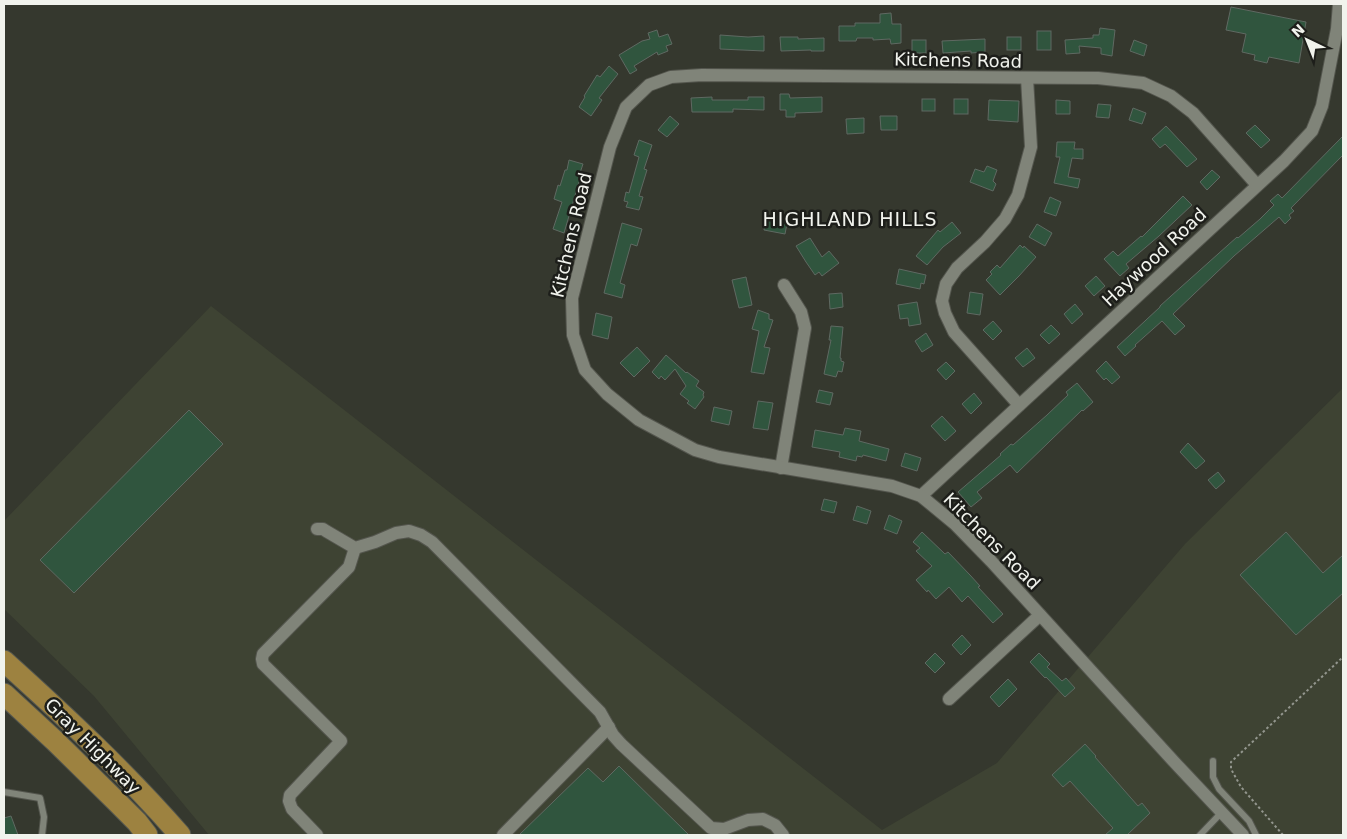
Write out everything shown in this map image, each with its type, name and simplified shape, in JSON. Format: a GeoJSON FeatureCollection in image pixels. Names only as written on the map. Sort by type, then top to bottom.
{"type":"FeatureCollection","features":[{"type":"Feature","properties":{"kind":"highway","name":"Gray Highway"},"geometry":{"type":"LineString","coordinates":[[4,661],[62,713],[180,835]]}},
{"type":"Feature","properties":{"kind":"highway","name":"Gray Highway"},"geometry":{"type":"LineString","coordinates":[[4,694],[55,741],[137,822],[147,835]]}},
{"type":"Feature","properties":{"kind":"street","name":"Haywood Road"},"geometry":{"type":"LineString","coordinates":[[921,496],[1284,161],[1312,131],[1322,106],[1333,55],[1339,4]]}},
{"type":"Feature","properties":{"kind":"street","name":"Kitchens Road"},"geometry":{"type":"LineString","coordinates":[[1243,835],[979,549],[955,524],[921,496],[892,486],[719,457],[695,450],[639,420],[607,394],[586,370],[573,335],[572,298],[610,147],[626,107],[650,85],[671,77],[702,75],[1098,78],[1143,83],[1171,96],[1193,113],[1258,185]]}},
{"type":"Feature","properties":{"kind":"street"},"geometry":{"type":"LineString","coordinates":[[1019,405],[954,332],[945,313],[942,301],[946,284],[957,268],[985,242],[1005,219],[1018,195],[1031,147],[1027,78]]}},
{"type":"Feature","properties":{"kind":"street"},"geometry":{"type":"LineString","coordinates":[[781,468],[805,328],[801,312],[784,285]]}},
{"type":"Feature","properties":{"kind":"street"},"geometry":{"type":"LineString","coordinates":[[317,530],[326,530],[355,548],[396,533],[409,531],[421,534],[432,542],[600,712],[621,744],[711,828],[724,829],[748,820],[764,819],[775,825],[783,835]]}},
{"type":"Feature","properties":{"kind":"street"},"geometry":{"type":"LineString","coordinates":[[317,835],[292,809],[289,801],[290,794],[341,741],[263,664],[262,659],[263,654],[349,567],[355,548]]}},
{"type":"Feature","properties":{"kind":"street"},"geometry":{"type":"LineString","coordinates":[[949,699],[1040,615]]}},
{"type":"Feature","properties":{"kind":"street"},"geometry":{"type":"LineString","coordinates":[[502,835],[609,727]]}},
{"type":"Feature","properties":{"kind":"lane"},"geometry":{"type":"LineString","coordinates":[[1213,760],[1213,777],[1219,789],[1249,821],[1256,835]]}},
{"type":"Feature","properties":{"kind":"lane"},"geometry":{"type":"LineString","coordinates":[[4,792],[40,798],[44,817],[42,835]]}},
{"type":"Feature","properties":{"kind":"lane"},"geometry":{"type":"LineString","coordinates":[[1200,835],[1222,812]]}},
{"type":"Feature","properties":{"kind":"path"},"geometry":{"type":"LineString","coordinates":[[1283,835],[1241,787],[1230,769],[1231,762],[1343,657]]}},
{"type":"Feature","properties":{"kind":"shaded area"},"geometry":{"type":"Polygon","coordinates":[[[211,306],[882,830],[997,763],[1185,544],[1343,388],[1343,835],[209,835],[94,696],[4,609],[4,521],[211,306]]]}},
{"type":"Feature","properties":{"kind":"building"},"geometry":{"type":"Polygon","coordinates":[[[1231,7],[1306,22],[1299,63],[1269,57],[1267,63],[1254,60],[1255,55],[1242,52],[1246,34],[1226,30],[1231,7]]]}},
{"type":"Feature","properties":{"kind":"building"},"geometry":{"type":"Polygon","coordinates":[[[891,13],[892,24],[901,24],[901,43],[891,44],[890,39],[873,40],[873,38],[839,41],[839,26],[855,26],[855,23],[880,23],[880,14],[891,13]]]}},
{"type":"Feature","properties":{"kind":"building"},"geometry":{"type":"Polygon","coordinates":[[[1100,28],[1115,30],[1112,56],[1101,54],[1101,48],[1079,46],[1080,53],[1066,54],[1065,40],[1093,38],[1093,35],[1099,35],[1100,28]]]}},
{"type":"Feature","properties":{"kind":"building"},"geometry":{"type":"Polygon","coordinates":[[[657,30],[659,37],[668,34],[672,44],[666,46],[668,51],[658,55],[657,52],[634,66],[637,70],[630,74],[619,55],[642,41],[650,39],[648,33],[657,30]]]}},
{"type":"Feature","properties":{"kind":"building"},"geometry":{"type":"Polygon","coordinates":[[[1037,31],[1051,31],[1051,50],[1037,50],[1037,31]]]}},
{"type":"Feature","properties":{"kind":"building"},"geometry":{"type":"Polygon","coordinates":[[[720,35],[764,36],[764,51],[720,49],[720,35]]]}},
{"type":"Feature","properties":{"kind":"building"},"geometry":{"type":"Polygon","coordinates":[[[780,37],[798,37],[798,39],[824,38],[824,51],[781,51],[780,37]]]}},
{"type":"Feature","properties":{"kind":"building"},"geometry":{"type":"Polygon","coordinates":[[[1007,37],[1021,37],[1021,50],[1007,50],[1007,37]]]}},
{"type":"Feature","properties":{"kind":"building"},"geometry":{"type":"Polygon","coordinates":[[[985,39],[985,52],[943,53],[942,41],[985,39]]]}},
{"type":"Feature","properties":{"kind":"building"},"geometry":{"type":"Polygon","coordinates":[[[912,40],[926,40],[926,53],[912,53],[912,40]]]}},
{"type":"Feature","properties":{"kind":"building"},"geometry":{"type":"Polygon","coordinates":[[[1134,40],[1147,45],[1144,56],[1130,51],[1134,40]]]}},
{"type":"Feature","properties":{"kind":"building"},"geometry":{"type":"Polygon","coordinates":[[[609,66],[618,74],[599,98],[602,100],[591,116],[579,107],[597,75],[600,77],[609,66]]]}},
{"type":"Feature","properties":{"kind":"building"},"geometry":{"type":"Polygon","coordinates":[[[780,94],[789,94],[790,98],[822,97],[822,112],[795,113],[795,117],[786,117],[786,110],[780,110],[780,94]]]}},
{"type":"Feature","properties":{"kind":"building"},"geometry":{"type":"Polygon","coordinates":[[[712,97],[712,100],[748,100],[748,97],[764,97],[764,110],[733,109],[733,112],[692,112],[691,98],[712,97]]]}},
{"type":"Feature","properties":{"kind":"building"},"geometry":{"type":"Polygon","coordinates":[[[922,99],[935,99],[935,111],[922,111],[922,99]]]}},
{"type":"Feature","properties":{"kind":"building"},"geometry":{"type":"Polygon","coordinates":[[[954,99],[968,99],[968,114],[954,114],[954,99]]]}},
{"type":"Feature","properties":{"kind":"building"},"geometry":{"type":"Polygon","coordinates":[[[989,100],[1019,101],[1018,122],[988,120],[989,100]]]}},
{"type":"Feature","properties":{"kind":"building"},"geometry":{"type":"Polygon","coordinates":[[[1056,100],[1070,101],[1070,114],[1056,114],[1056,100]]]}},
{"type":"Feature","properties":{"kind":"building"},"geometry":{"type":"Polygon","coordinates":[[[1098,104],[1111,105],[1109,118],[1096,117],[1098,104]]]}},
{"type":"Feature","properties":{"kind":"building"},"geometry":{"type":"Polygon","coordinates":[[[1133,108],[1146,113],[1142,124],[1129,120],[1133,108]]]}},
{"type":"Feature","properties":{"kind":"building"},"geometry":{"type":"Polygon","coordinates":[[[670,116],[679,124],[667,137],[658,130],[670,116]]]}},
{"type":"Feature","properties":{"kind":"building"},"geometry":{"type":"Polygon","coordinates":[[[880,116],[897,116],[897,130],[881,130],[880,116]]]}},
{"type":"Feature","properties":{"kind":"building"},"geometry":{"type":"Polygon","coordinates":[[[864,118],[864,133],[847,134],[846,119],[864,118]]]}},
{"type":"Feature","properties":{"kind":"building"},"geometry":{"type":"Polygon","coordinates":[[[1255,125],[1270,140],[1261,148],[1246,133],[1255,125]]]}},
{"type":"Feature","properties":{"kind":"building"},"geometry":{"type":"Polygon","coordinates":[[[1166,126],[1197,159],[1187,167],[1165,144],[1160,148],[1152,139],[1166,126]]]}},
{"type":"Feature","properties":{"kind":"building"},"geometry":{"type":"Polygon","coordinates":[[[1343,136],[1343,155],[1291,208],[1294,211],[1289,215],[1291,218],[1285,224],[1279,217],[1234,256],[1173,314],[1185,326],[1175,335],[1162,321],[1125,356],[1117,347],[1171,296],[1260,219],[1274,205],[1270,201],[1278,194],[1282,198],[1343,136]]]}},
{"type":"Feature","properties":{"kind":"building"},"geometry":{"type":"Polygon","coordinates":[[[639,140],[652,145],[644,169],[647,170],[639,196],[643,197],[639,210],[626,207],[628,202],[624,201],[626,192],[629,193],[639,157],[634,155],[639,140]]]}},
{"type":"Feature","properties":{"kind":"building"},"geometry":{"type":"Polygon","coordinates":[[[1057,142],[1075,142],[1074,149],[1083,149],[1083,159],[1072,158],[1068,177],[1080,179],[1078,188],[1054,183],[1060,157],[1056,157],[1057,142]]]}},
{"type":"Feature","properties":{"kind":"building"},"geometry":{"type":"Polygon","coordinates":[[[569,160],[583,164],[580,173],[583,174],[564,233],[553,229],[562,202],[554,199],[558,185],[560,186],[565,170],[567,170],[569,160]]]}},
{"type":"Feature","properties":{"kind":"building"},"geometry":{"type":"Polygon","coordinates":[[[987,166],[997,170],[993,181],[996,184],[993,191],[970,182],[975,169],[984,172],[987,166]]]}},
{"type":"Feature","properties":{"kind":"building"},"geometry":{"type":"Polygon","coordinates":[[[1212,170],[1220,177],[1207,190],[1200,182],[1212,170]]]}},
{"type":"Feature","properties":{"kind":"building"},"geometry":{"type":"Polygon","coordinates":[[[1183,196],[1192,205],[1126,264],[1129,268],[1120,276],[1104,259],[1113,251],[1118,256],[1142,237],[1183,196]]]}},
{"type":"Feature","properties":{"kind":"building"},"geometry":{"type":"Polygon","coordinates":[[[1050,197],[1061,202],[1056,216],[1044,212],[1050,197]]]}},
{"type":"Feature","properties":{"kind":"building"},"geometry":{"type":"Polygon","coordinates":[[[766,215],[788,218],[785,234],[764,230],[766,215]]]}},
{"type":"Feature","properties":{"kind":"building"},"geometry":{"type":"Polygon","coordinates":[[[952,222],[961,233],[943,247],[927,265],[916,256],[938,230],[940,232],[952,222]]]}},
{"type":"Feature","properties":{"kind":"building"},"geometry":{"type":"Polygon","coordinates":[[[622,223],[642,229],[637,246],[631,244],[620,283],[625,285],[622,298],[604,293],[622,223]]]}},
{"type":"Feature","properties":{"kind":"building"},"geometry":{"type":"Polygon","coordinates":[[[1037,224],[1052,233],[1045,246],[1029,237],[1037,224]]]}},
{"type":"Feature","properties":{"kind":"building"},"geometry":{"type":"Polygon","coordinates":[[[810,238],[822,257],[829,251],[839,263],[822,276],[819,272],[815,275],[796,246],[810,238]]]}},
{"type":"Feature","properties":{"kind":"building"},"geometry":{"type":"Polygon","coordinates":[[[1020,245],[1023,248],[1024,246],[1036,257],[1000,295],[986,280],[992,274],[990,272],[997,265],[1000,268],[1020,245]]]}},
{"type":"Feature","properties":{"kind":"building"},"geometry":{"type":"Polygon","coordinates":[[[899,269],[926,275],[924,284],[921,283],[920,289],[896,284],[899,269]]]}},
{"type":"Feature","properties":{"kind":"building"},"geometry":{"type":"Polygon","coordinates":[[[1096,276],[1105,286],[1094,296],[1085,286],[1096,276]]]}},
{"type":"Feature","properties":{"kind":"building"},"geometry":{"type":"Polygon","coordinates":[[[746,277],[752,305],[739,308],[732,280],[746,277]]]}},
{"type":"Feature","properties":{"kind":"building"},"geometry":{"type":"Polygon","coordinates":[[[970,292],[983,294],[980,315],[967,313],[970,292]]]}},
{"type":"Feature","properties":{"kind":"building"},"geometry":{"type":"Polygon","coordinates":[[[842,293],[843,307],[830,309],[829,294],[842,293]]]}},
{"type":"Feature","properties":{"kind":"building"},"geometry":{"type":"Polygon","coordinates":[[[917,302],[921,324],[909,326],[908,318],[900,319],[898,305],[917,302]]]}},
{"type":"Feature","properties":{"kind":"building"},"geometry":{"type":"Polygon","coordinates":[[[1075,304],[1083,314],[1072,324],[1064,314],[1075,304]]]}},
{"type":"Feature","properties":{"kind":"building"},"geometry":{"type":"Polygon","coordinates":[[[758,310],[769,314],[769,319],[773,320],[764,347],[770,348],[764,374],[751,372],[759,331],[752,329],[758,310]]]}},
{"type":"Feature","properties":{"kind":"building"},"geometry":{"type":"Polygon","coordinates":[[[596,313],[612,317],[608,339],[592,335],[596,313]]]}},
{"type":"Feature","properties":{"kind":"building"},"geometry":{"type":"Polygon","coordinates":[[[993,321],[1002,331],[993,340],[983,330],[993,321]]]}},
{"type":"Feature","properties":{"kind":"building"},"geometry":{"type":"Polygon","coordinates":[[[1051,325],[1060,334],[1049,344],[1040,335],[1051,325]]]}},
{"type":"Feature","properties":{"kind":"building"},"geometry":{"type":"Polygon","coordinates":[[[831,326],[843,327],[840,358],[844,362],[842,372],[838,371],[836,377],[824,374],[831,340],[829,340],[831,326]]]}},
{"type":"Feature","properties":{"kind":"building"},"geometry":{"type":"Polygon","coordinates":[[[926,333],[933,345],[922,352],[915,341],[926,333]]]}},
{"type":"Feature","properties":{"kind":"building"},"geometry":{"type":"Polygon","coordinates":[[[637,347],[650,361],[634,377],[620,363],[637,347]]]}},
{"type":"Feature","properties":{"kind":"building"},"geometry":{"type":"Polygon","coordinates":[[[1027,348],[1035,358],[1023,367],[1015,358],[1027,348]]]}},
{"type":"Feature","properties":{"kind":"building"},"geometry":{"type":"Polygon","coordinates":[[[666,355],[686,373],[699,381],[696,386],[704,392],[704,397],[695,409],[680,394],[686,386],[675,369],[665,380],[661,376],[659,379],[652,372],[666,355]]]}},
{"type":"Feature","properties":{"kind":"building"},"geometry":{"type":"Polygon","coordinates":[[[1106,361],[1120,377],[1112,384],[1106,378],[1104,380],[1096,371],[1106,361]]]}},
{"type":"Feature","properties":{"kind":"building"},"geometry":{"type":"Polygon","coordinates":[[[946,362],[955,371],[946,380],[937,370],[946,362]]]}},
{"type":"Feature","properties":{"kind":"building"},"geometry":{"type":"Polygon","coordinates":[[[1077,383],[1093,402],[1082,410],[1017,473],[1010,465],[977,492],[982,498],[971,507],[958,492],[1011,444],[1013,445],[1047,415],[1068,395],[1066,392],[1077,383]]]}},
{"type":"Feature","properties":{"kind":"building"},"geometry":{"type":"Polygon","coordinates":[[[819,390],[833,393],[830,405],[816,402],[819,390]]]}},
{"type":"Feature","properties":{"kind":"building"},"geometry":{"type":"Polygon","coordinates":[[[974,393],[982,403],[971,414],[962,404],[974,393]]]}},
{"type":"Feature","properties":{"kind":"building"},"geometry":{"type":"Polygon","coordinates":[[[758,401],[773,403],[768,430],[753,428],[758,401]]]}},
{"type":"Feature","properties":{"kind":"building"},"geometry":{"type":"Polygon","coordinates":[[[714,407],[732,411],[729,425],[711,421],[714,407]]]}},
{"type":"Feature","properties":{"kind":"building"},"geometry":{"type":"Polygon","coordinates":[[[189,410],[223,444],[74,593],[40,560],[189,410]]]}},
{"type":"Feature","properties":{"kind":"building"},"geometry":{"type":"Polygon","coordinates":[[[942,416],[956,431],[945,441],[931,426],[942,416]]]}},
{"type":"Feature","properties":{"kind":"building"},"geometry":{"type":"Polygon","coordinates":[[[845,428],[861,431],[859,441],[889,449],[886,461],[863,455],[862,457],[857,456],[856,461],[839,457],[840,452],[812,447],[815,430],[843,435],[845,428]]]}},
{"type":"Feature","properties":{"kind":"building"},"geometry":{"type":"Polygon","coordinates":[[[1188,443],[1205,461],[1196,469],[1180,452],[1188,443]]]}},
{"type":"Feature","properties":{"kind":"building"},"geometry":{"type":"Polygon","coordinates":[[[905,453],[921,458],[917,471],[901,466],[905,453]]]}},
{"type":"Feature","properties":{"kind":"building"},"geometry":{"type":"Polygon","coordinates":[[[1218,472],[1225,481],[1216,489],[1208,480],[1218,472]]]}},
{"type":"Feature","properties":{"kind":"building"},"geometry":{"type":"Polygon","coordinates":[[[824,499],[837,502],[834,513],[821,510],[824,499]]]}},
{"type":"Feature","properties":{"kind":"building"},"geometry":{"type":"Polygon","coordinates":[[[857,506],[871,511],[867,524],[853,520],[857,506]]]}},
{"type":"Feature","properties":{"kind":"building"},"geometry":{"type":"Polygon","coordinates":[[[889,515],[902,521],[897,534],[884,529],[889,515]]]}},
{"type":"Feature","properties":{"kind":"building"},"geometry":{"type":"Polygon","coordinates":[[[922,532],[945,554],[948,552],[1003,614],[993,623],[968,596],[962,602],[949,587],[936,599],[916,580],[932,566],[916,551],[920,548],[913,542],[922,532]]]}},
{"type":"Feature","properties":{"kind":"building"},"geometry":{"type":"Polygon","coordinates":[[[1286,532],[1323,573],[1343,555],[1343,593],[1296,635],[1240,575],[1286,532]]]}},
{"type":"Feature","properties":{"kind":"building"},"geometry":{"type":"Polygon","coordinates":[[[962,635],[971,645],[961,655],[952,645],[962,635]]]}},
{"type":"Feature","properties":{"kind":"building"},"geometry":{"type":"Polygon","coordinates":[[[935,653],[945,663],[935,673],[925,663],[935,653]]]}},
{"type":"Feature","properties":{"kind":"building"},"geometry":{"type":"Polygon","coordinates":[[[1039,653],[1050,664],[1047,667],[1062,681],[1066,678],[1075,688],[1065,697],[1030,662],[1039,653]]]}},
{"type":"Feature","properties":{"kind":"building"},"geometry":{"type":"Polygon","coordinates":[[[1008,679],[1017,689],[999,707],[990,697],[1008,679]]]}},
{"type":"Feature","properties":{"kind":"building"},"geometry":{"type":"Polygon","coordinates":[[[1085,744],[1138,806],[1142,803],[1150,813],[1127,835],[1105,835],[1113,828],[1070,781],[1063,787],[1052,775],[1085,744]]]}},
{"type":"Feature","properties":{"kind":"building"},"geometry":{"type":"Polygon","coordinates":[[[619,766],[689,835],[519,835],[588,768],[603,782],[619,766]]]}},
{"type":"Feature","properties":{"kind":"building"},"geometry":{"type":"Polygon","coordinates":[[[11,816],[18,835],[4,835],[4,818],[11,816]]]}},
{"type":"Feature","properties":{"kind":"district","name":"HIGHLAND HILLS"},"geometry":{"type":"Point","coordinates":[850,219]}}]}
